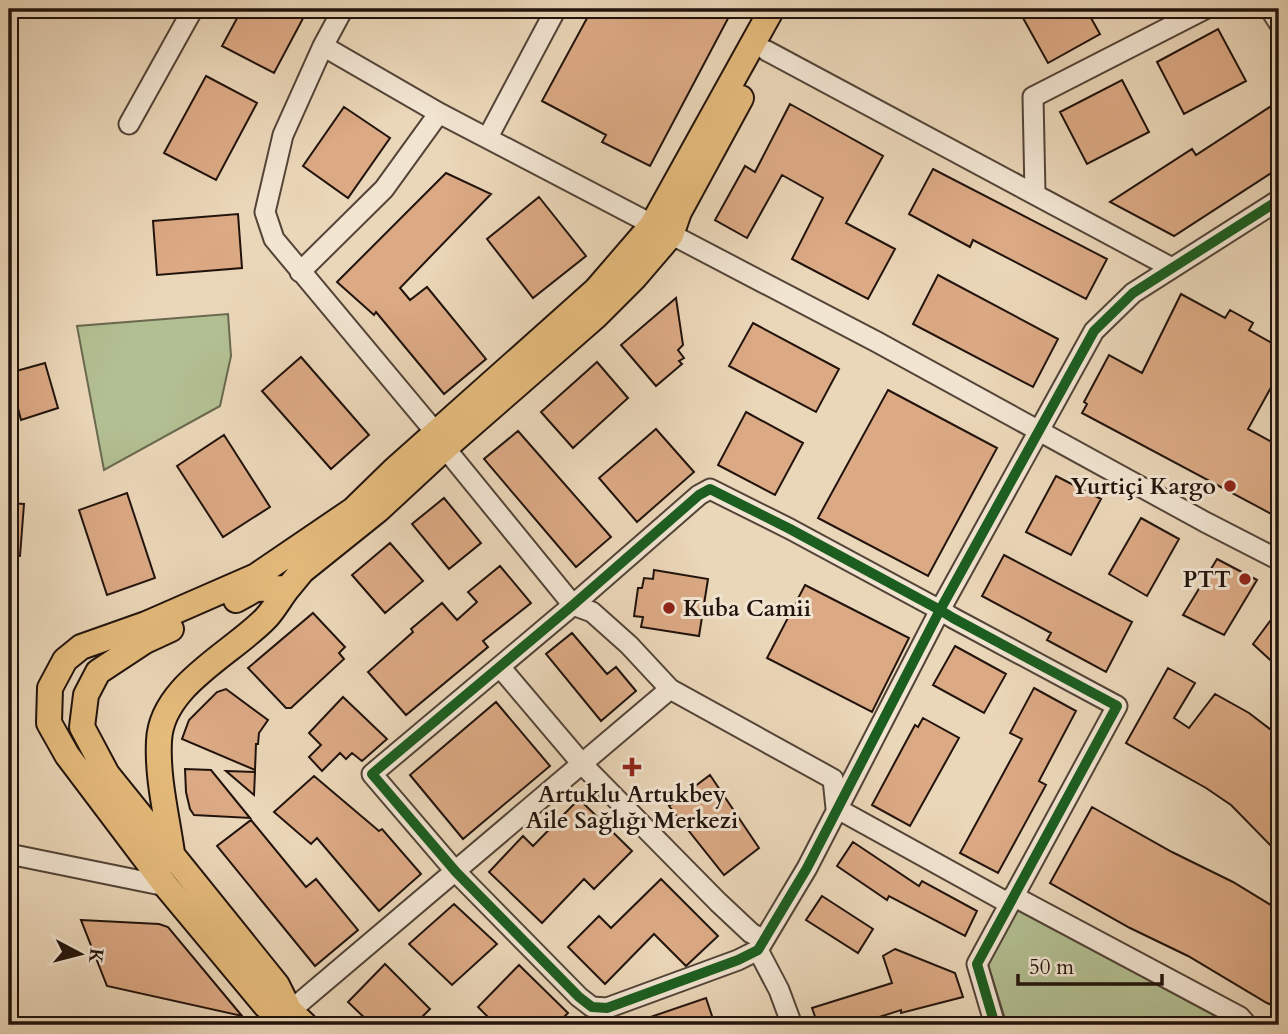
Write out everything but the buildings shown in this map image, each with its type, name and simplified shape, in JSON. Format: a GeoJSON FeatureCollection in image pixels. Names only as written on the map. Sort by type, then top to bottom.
{"type":"FeatureCollection","features":[{"type":"Feature","properties":{"kind":"main road"},"geometry":{"type":"LineString","coordinates":[[297,1018],[266,1006],[166,886],[67,755],[49,723],[50,688],[65,660],[81,648],[146,624],[256,576],[353,510],[595,317],[635,277],[772,9]]}},
{"type":"Feature","properties":{"kind":"main road"},"geometry":{"type":"LineString","coordinates":[[661,230],[679,212],[790,9]]}},
{"type":"Feature","properties":{"kind":"main road"},"geometry":{"type":"LineString","coordinates":[[173,853],[159,739],[166,713],[177,696],[266,618],[302,571],[378,510],[441,440]]}},
{"type":"Feature","properties":{"kind":"main road"},"geometry":{"type":"LineString","coordinates":[[288,588],[256,589],[145,641],[98,672],[86,695],[82,727],[107,774],[277,985],[297,1018]]}},
{"type":"Feature","properties":{"kind":"street"},"geometry":{"type":"LineString","coordinates":[[129,124],[193,9]]}},
{"type":"Feature","properties":{"kind":"street"},"geometry":{"type":"LineString","coordinates":[[343,9],[323,46],[283,135],[265,212],[274,239],[441,440],[573,606],[592,612],[629,645],[670,689],[833,779],[836,808]]}},
{"type":"Feature","properties":{"kind":"street"},"geometry":{"type":"LineString","coordinates":[[488,137],[556,9]]}},
{"type":"Feature","properties":{"kind":"street"},"geometry":{"type":"LineString","coordinates":[[1035,193],[1033,97],[1205,9]]}},
{"type":"Feature","properties":{"kind":"street"},"geometry":{"type":"LineString","coordinates":[[1270,9],[1279,23]]}},
{"type":"Feature","properties":{"kind":"street"},"geometry":{"type":"LineString","coordinates":[[323,46],[439,113],[877,342],[1279,560]]}},
{"type":"Feature","properties":{"kind":"street"},"geometry":{"type":"LineString","coordinates":[[766,51],[1172,268]]}},
{"type":"Feature","properties":{"kind":"street"},"geometry":{"type":"LineString","coordinates":[[300,272],[384,189],[439,113]]}},
{"type":"Feature","properties":{"kind":"street"},"geometry":{"type":"LineString","coordinates":[[995,1025],[977,964],[1117,706],[940,610],[790,529],[709,489],[372,775],[456,873],[592,1007],[607,1008],[738,960],[761,945],[807,868],[940,610],[1094,331],[1133,293],[1279,200]]}},
{"type":"Feature","properties":{"kind":"street"},"geometry":{"type":"LineString","coordinates":[[500,667],[583,765],[761,945],[792,1025]]}},
{"type":"Feature","properties":{"kind":"street"},"geometry":{"type":"LineString","coordinates":[[297,1018],[456,873],[670,689]]}},
{"type":"Feature","properties":{"kind":"street"},"geometry":{"type":"LineString","coordinates":[[836,808],[1240,1017],[1247,1025]]}},
{"type":"Feature","properties":{"kind":"street"},"geometry":{"type":"LineString","coordinates":[[9,854],[166,886]]}},
{"type":"Feature","properties":{"kind":"street"},"geometry":{"type":"LineString","coordinates":[[761,945],[779,1025]]}},
{"type":"Feature","properties":{"kind":"green space"},"geometry":{"type":"Polygon","coordinates":[[[228,314],[231,356],[220,406],[104,470],[77,326],[228,314]]]}},
{"type":"Feature","properties":{"kind":"green space"},"geometry":{"type":"Polygon","coordinates":[[[1017,909],[1219,1018],[1191,1025],[1007,1025],[988,964],[1017,909]]]}},
{"type":"Feature","properties":{"kind":"cycle path"},"geometry":{"type":"LineString","coordinates":[[995,1025],[977,964],[1117,706],[953,618],[940,610],[790,529],[710,489],[699,495],[372,774],[456,872],[592,1007],[607,1008],[738,960],[758,950],[807,868],[940,610],[1094,331],[1133,293],[1279,200]]}},
{"type":"Feature","properties":{"kind":"place","name":"Yurtiçi Kargo"},"geometry":{"type":"Point","coordinates":[1230,486]}},
{"type":"Feature","properties":{"kind":"place","name":"PTT"},"geometry":{"type":"Point","coordinates":[1245,579]}},
{"type":"Feature","properties":{"kind":"place","name":"Kuba Camii"},"geometry":{"type":"Point","coordinates":[669,608]}},
{"type":"Feature","properties":{"kind":"place","name":"Artuklu Artukbey Aile Sağlığı Merkezi"},"geometry":{"type":"Point","coordinates":[632,767]}}]}
